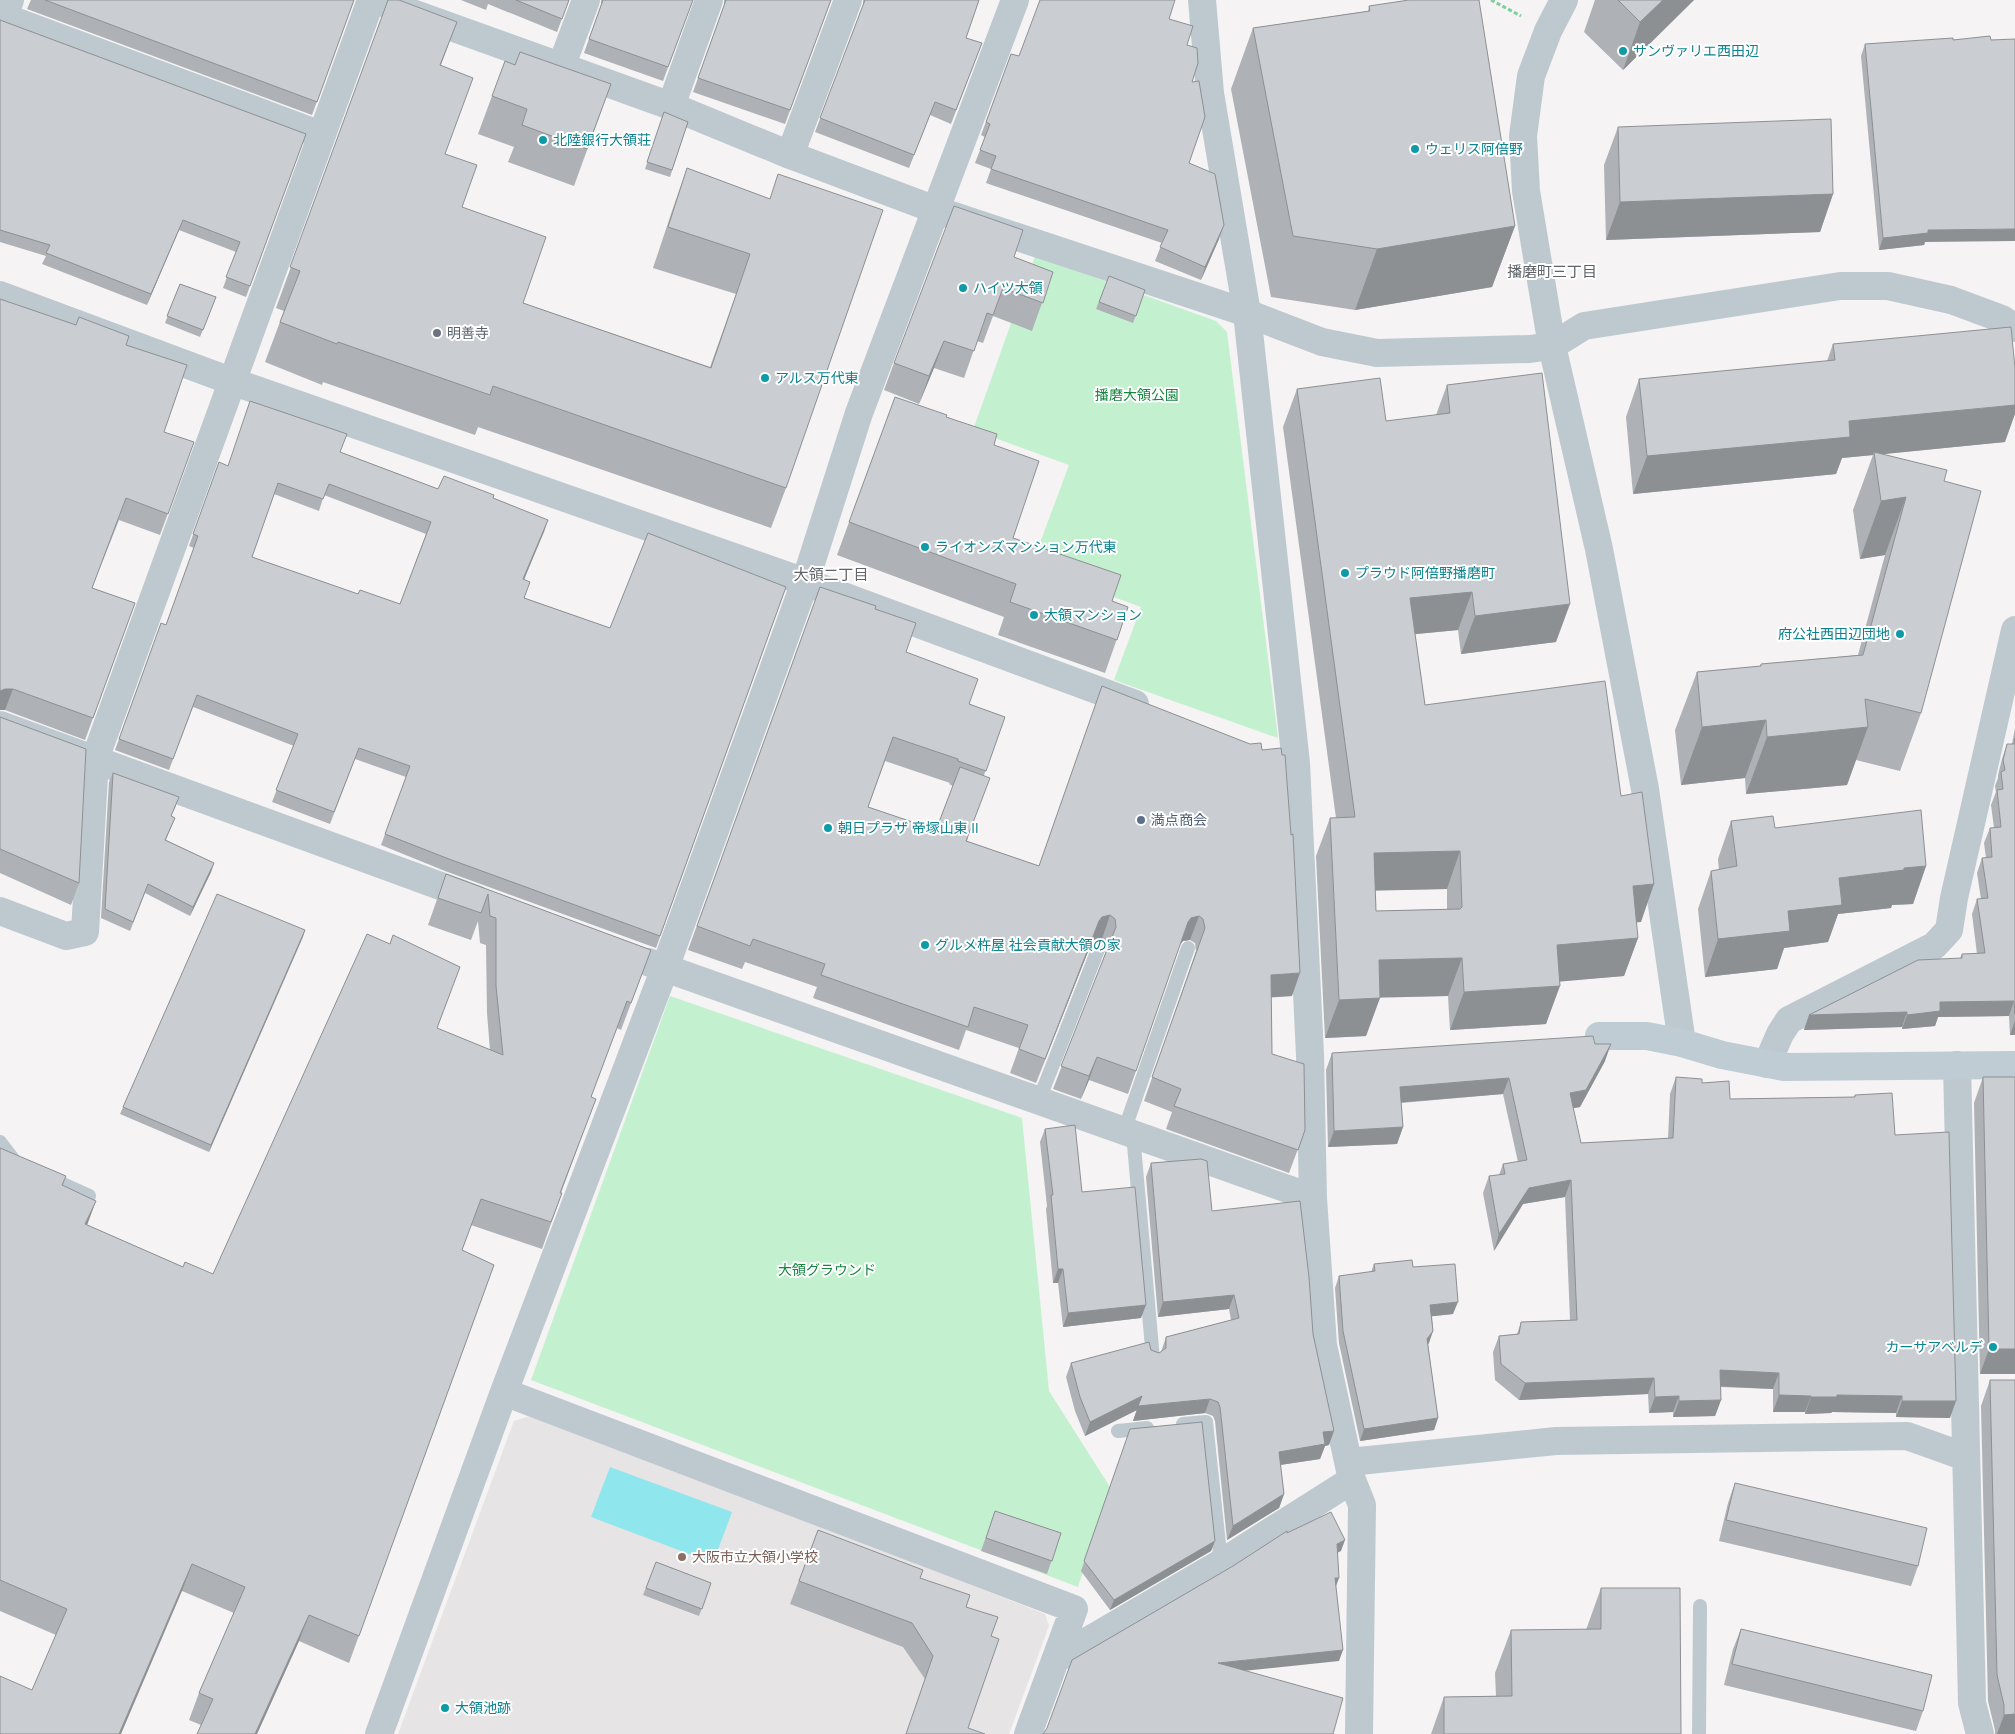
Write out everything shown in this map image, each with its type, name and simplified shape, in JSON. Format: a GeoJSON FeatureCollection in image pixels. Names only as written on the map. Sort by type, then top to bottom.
{"type":"FeatureCollection","features":[{"type":"Feature","properties":{"kind":"street"},"geometry":{"type":"LineString","coordinates":[[10,0],[4,18],[321,135]]}},
{"type":"Feature","properties":{"kind":"street"},"geometry":{"type":"LineString","coordinates":[[0,911],[66,936],[85,932],[94,760],[371,0]]}},
{"type":"Feature","properties":{"kind":"street"},"geometry":{"type":"LineString","coordinates":[[376,0],[672,106],[790,155],[936,210],[1247,312],[1322,342],[1377,353],[1530,349],[1552,346],[1584,326],[1840,286],[1888,286],[1951,300],[2002,319],[2015,328]]}},
{"type":"Feature","properties":{"kind":"street"},"geometry":{"type":"LineString","coordinates":[[561,67],[586,0]]}},
{"type":"Feature","properties":{"kind":"street"},"geometry":{"type":"LineString","coordinates":[[672,106],[709,0]]}},
{"type":"Feature","properties":{"kind":"street"},"geometry":{"type":"LineString","coordinates":[[790,155],[848,0]]}},
{"type":"Feature","properties":{"kind":"street"},"geometry":{"type":"LineString","coordinates":[[379,1734],[504,1392],[665,968],[804,582],[859,413],[1015,0]]}},
{"type":"Feature","properties":{"kind":"street"},"geometry":{"type":"LineString","coordinates":[[1202,0],[1210,93],[1247,312],[1296,763],[1310,1055],[1313,1198],[1323,1345],[1350,1471],[1362,1505],[1359,1734]]}},
{"type":"Feature","properties":{"kind":"street"},"geometry":{"type":"LineString","coordinates":[[1564,0],[1548,31],[1532,76],[1523,136],[1526,191],[1552,346],[1599,549],[1643,780],[1682,1043]]}},
{"type":"Feature","properties":{"kind":"street"},"geometry":{"type":"LineString","coordinates":[[0,295],[231,381],[804,582],[1157,712]]}},
{"type":"Feature","properties":{"kind":"street"},"geometry":{"type":"LineString","coordinates":[[1767,1064],[1780,1034],[1790,1020],[1934,946],[1949,930],[1954,898],[2015,630]]}},
{"type":"Feature","properties":{"kind":"street"},"geometry":{"type":"LineString","coordinates":[[0,726],[497,907]]}},
{"type":"Feature","properties":{"kind":"street"},"geometry":{"type":"LineString","coordinates":[[1268,753],[1296,763]]}},
{"type":"Feature","properties":{"kind":"street"},"geometry":{"type":"LineString","coordinates":[[628,954],[1313,1198]]}},
{"type":"Feature","properties":{"kind":"street"},"geometry":{"type":"LineString","coordinates":[[1570,1038],[1647,1036],[1682,1043],[1722,1055],[1784,1067],[2015,1065]]}},
{"type":"Feature","properties":{"kind":"street"},"geometry":{"type":"LineString","coordinates":[[1310,1055],[1339,1053]]}},
{"type":"Feature","properties":{"kind":"street"},"geometry":{"type":"LineString","coordinates":[[1957,1065],[1977,1390],[1966,1457],[1972,1703],[1980,1734]]}},
{"type":"Feature","properties":{"kind":"street"},"geometry":{"type":"LineString","coordinates":[[504,1392],[1074,1609],[1028,1734]]}},
{"type":"Feature","properties":{"kind":"street"},"geometry":{"type":"LineString","coordinates":[[1055,1660],[1221,1562],[1350,1471],[1556,1441],[1908,1436],[1966,1457]]}},
{"type":"Feature","properties":{"kind":"lane"},"geometry":{"type":"LineString","coordinates":[[1039,1100],[1099,947]]}},
{"type":"Feature","properties":{"kind":"lane"},"geometry":{"type":"LineString","coordinates":[[1153,1360],[1128,1132],[1188,948]]}},
{"type":"Feature","properties":{"kind":"lane"},"geometry":{"type":"LineString","coordinates":[[0,1142],[14,1163],[89,1196]]}},
{"type":"Feature","properties":{"kind":"lane"},"geometry":{"type":"LineString","coordinates":[[1118,1431],[1206,1422],[1221,1562]]}},
{"type":"Feature","properties":{"kind":"lane"},"geometry":{"type":"LineString","coordinates":[[1700,1606],[1700,1734]]}},
{"type":"Feature","properties":{"kind":"shaded area","name":"大阪市立大領小学校"},"geometry":{"type":"Polygon","coordinates":[[[530,1416],[755,1500],[1045,1614],[1049,1626],[1009,1734],[398,1734],[514,1421],[530,1416]]]}},
{"type":"Feature","properties":{"kind":"green space","name":"播磨大領公園"},"geometry":{"type":"Polygon","coordinates":[[[1035,256],[1216,321],[1227,332],[1278,738],[1114,680],[1141,607],[1031,567],[1069,465],[973,430],[1035,256]]]}},
{"type":"Feature","properties":{"kind":"green space","name":"大領グラウンド"},"geometry":{"type":"Polygon","coordinates":[[[670,996],[1022,1118],[1049,1391],[1110,1487],[1078,1587],[531,1380],[670,996]]]}},
{"type":"Feature","properties":{"kind":"water"},"geometry":{"type":"Polygon","coordinates":[[[610,1467],[732,1512],[713,1563],[591,1517],[610,1467]]]}},
{"type":"Feature","properties":{"kind":"building"},"geometry":{"type":"Polygon","coordinates":[[[45,0],[354,0],[317,102],[45,0]]]}},
{"type":"Feature","properties":{"kind":"building"},"geometry":{"type":"Polygon","coordinates":[[[388,0],[399,0],[457,22],[440,65],[473,78],[445,154],[477,165],[462,207],[546,237],[523,303],[711,368],[750,254],[668,227],[687,168],[770,199],[778,174],[883,210],[786,488],[493,386],[490,395],[338,342],[337,344],[280,322],[300,271],[290,267],[388,0]]]}},
{"type":"Feature","properties":{"kind":"building"},"geometry":{"type":"Polygon","coordinates":[[[516,0],[569,0],[562,19],[516,0]]]}},
{"type":"Feature","properties":{"kind":"building"},"geometry":{"type":"Polygon","coordinates":[[[603,0],[693,0],[668,67],[589,39],[603,0]]]}},
{"type":"Feature","properties":{"kind":"building"},"geometry":{"type":"Polygon","coordinates":[[[726,0],[831,0],[790,110],[698,78],[726,0]]]}},
{"type":"Feature","properties":{"kind":"building"},"geometry":{"type":"Polygon","coordinates":[[[865,0],[979,0],[966,38],[982,43],[956,110],[935,102],[914,155],[820,118],[865,0]]]}},
{"type":"Feature","properties":{"kind":"building"},"geometry":{"type":"Polygon","coordinates":[[[1040,0],[1175,0],[1169,19],[1193,26],[1187,45],[1197,48],[1198,63],[1192,82],[1199,81],[1205,117],[1189,163],[1215,174],[1224,225],[1205,267],[1160,247],[1168,230],[991,169],[996,156],[980,150],[990,124],[986,122],[1011,54],[1019,56],[1040,0]]]}},
{"type":"Feature","properties":{"kind":"building"},"geometry":{"type":"Polygon","coordinates":[[[1409,0],[1479,0],[1515,226],[1377,249],[1293,236],[1253,28],[1370,11],[1369,6],[1409,0]]]}},
{"type":"Feature","properties":{"kind":"building"},"geometry":{"type":"Polygon","coordinates":[[[1618,0],[1663,0],[1640,22],[1618,0]]]}},
{"type":"Feature","properties":{"kind":"building"},"geometry":{"type":"Polygon","coordinates":[[[0,20],[306,134],[250,286],[226,277],[240,242],[183,220],[151,294],[46,253],[50,245],[0,230],[0,20]]]}},
{"type":"Feature","properties":{"kind":"building"},"geometry":{"type":"Polygon","coordinates":[[[1990,36],[1991,40],[2015,39],[2015,229],[1928,230],[1928,233],[1883,238],[1865,44],[1953,38],[1953,40],[1990,36]]]}},
{"type":"Feature","properties":{"kind":"building"},"geometry":{"type":"Polygon","coordinates":[[[520,52],[611,84],[587,149],[522,125],[527,109],[492,96],[505,61],[515,65],[520,52]]]}},
{"type":"Feature","properties":{"kind":"building"},"geometry":{"type":"Polygon","coordinates":[[[664,112],[688,122],[672,170],[647,162],[664,112]]]}},
{"type":"Feature","properties":{"kind":"building"},"geometry":{"type":"Polygon","coordinates":[[[1831,119],[1833,194],[1620,202],[1618,127],[1831,119]]]}},
{"type":"Feature","properties":{"kind":"building"},"geometry":{"type":"Polygon","coordinates":[[[954,206],[1023,230],[1014,257],[1053,272],[1043,303],[1003,288],[993,315],[987,313],[974,351],[944,341],[929,376],[894,363],[954,206]]]}},
{"type":"Feature","properties":{"kind":"building"},"geometry":{"type":"Polygon","coordinates":[[[1109,276],[1145,290],[1136,316],[1099,302],[1109,276]]]}},
{"type":"Feature","properties":{"kind":"building"},"geometry":{"type":"Polygon","coordinates":[[[180,284],[216,297],[203,330],[167,316],[180,284]]]}},
{"type":"Feature","properties":{"kind":"building"},"geometry":{"type":"Polygon","coordinates":[[[0,299],[76,325],[79,317],[129,336],[126,345],[187,365],[164,432],[194,442],[168,514],[126,498],[92,588],[135,603],[93,718],[13,689],[0,691],[0,299]]]}},
{"type":"Feature","properties":{"kind":"building"},"geometry":{"type":"Polygon","coordinates":[[[2011,327],[2015,368],[2015,405],[1849,421],[1850,437],[1647,456],[1639,379],[1835,360],[1833,344],[2011,327]]]}},
{"type":"Feature","properties":{"kind":"building"},"geometry":{"type":"Polygon","coordinates":[[[1542,373],[1570,604],[1475,616],[1472,592],[1410,598],[1425,705],[1605,681],[1621,796],[1642,792],[1654,884],[1633,886],[1638,938],[1557,945],[1560,986],[1464,992],[1462,958],[1379,960],[1380,998],[1339,1000],[1330,818],[1355,817],[1297,389],[1380,378],[1386,421],[1450,413],[1447,385],[1542,373]],[[1460,851],[1374,853],[1376,911],[1460,909],[1462,907],[1460,851]]]}},
{"type":"Feature","properties":{"kind":"building"},"geometry":{"type":"Polygon","coordinates":[[[895,397],[997,434],[994,445],[1039,461],[1013,538],[1121,575],[1112,601],[1128,607],[1117,640],[1010,602],[1016,584],[849,522],[895,397]]]}},
{"type":"Feature","properties":{"kind":"building"},"geometry":{"type":"Polygon","coordinates":[[[250,401],[347,434],[340,452],[438,489],[444,476],[494,495],[493,498],[548,520],[523,579],[530,582],[524,598],[610,628],[648,533],[786,587],[660,936],[385,834],[410,766],[359,748],[334,812],[276,790],[298,734],[197,695],[173,759],[119,739],[161,623],[166,625],[198,536],[193,534],[219,462],[228,466],[250,401]],[[278,483],[252,557],[358,594],[360,590],[400,604],[431,522],[329,484],[323,499],[278,483]]]}},
{"type":"Feature","properties":{"kind":"building"},"geometry":{"type":"Polygon","coordinates":[[[1874,452],[1947,470],[1944,481],[1981,491],[1921,713],[1865,699],[1868,727],[1767,737],[1766,720],[1702,727],[1697,672],[1863,655],[1906,497],[1881,501],[1874,452]]]}},
{"type":"Feature","properties":{"kind":"building"},"geometry":{"type":"Polygon","coordinates":[[[820,587],[876,606],[875,609],[916,623],[906,652],[978,679],[969,704],[1005,717],[986,771],[958,761],[958,759],[893,737],[868,807],[936,830],[960,767],[990,778],[966,841],[1039,866],[1102,686],[1250,744],[1261,743],[1262,750],[1281,748],[1282,755],[1285,755],[1291,835],[1293,834],[1300,973],[1271,975],[1272,1054],[1304,1064],[1305,1130],[1298,1150],[1174,1106],[1181,1089],[1152,1077],[1205,928],[1203,919],[1199,916],[1191,918],[1188,922],[1136,1071],[1097,1057],[1089,1076],[1061,1066],[1116,927],[1115,919],[1110,915],[1102,917],[1099,921],[1045,1059],[1019,1049],[1028,1025],[974,1007],[968,1027],[821,975],[825,964],[753,939],[750,946],[697,926],[820,587]]]}},
{"type":"Feature","properties":{"kind":"building"},"geometry":{"type":"Polygon","coordinates":[[[0,717],[86,749],[79,883],[0,849],[0,717]]]}},
{"type":"Feature","properties":{"kind":"building"},"geometry":{"type":"Polygon","coordinates":[[[2015,738],[2015,1014],[2014,1001],[1940,1002],[1940,1011],[1907,1015],[1907,1012],[1809,1015],[1918,960],[1962,958],[1962,954],[1985,953],[1977,899],[1988,898],[1982,858],[1992,857],[1990,828],[2001,827],[1997,790],[2003,789],[2001,772],[2005,770],[2003,760],[2007,744],[2014,744],[2015,738]]]}},
{"type":"Feature","properties":{"kind":"building"},"geometry":{"type":"Polygon","coordinates":[[[113,773],[179,797],[171,816],[175,818],[165,840],[214,863],[193,907],[148,884],[133,922],[105,909],[113,773]]]}},
{"type":"Feature","properties":{"kind":"building"},"geometry":{"type":"Polygon","coordinates":[[[1921,810],[1926,866],[1839,878],[1842,905],[1788,911],[1790,931],[1718,939],[1711,871],[1737,866],[1731,821],[1773,816],[1775,828],[1921,810]]]}},
{"type":"Feature","properties":{"kind":"building"},"geometry":{"type":"Polygon","coordinates":[[[446,874],[651,950],[631,1003],[627,1001],[591,1097],[596,1099],[560,1193],[562,1193],[551,1222],[481,1199],[462,1250],[494,1265],[359,1636],[309,1615],[255,1734],[197,1734],[213,1699],[199,1693],[245,1587],[192,1564],[119,1734],[0,1734],[0,1676],[32,1690],[67,1609],[0,1580],[0,1148],[66,1176],[62,1185],[96,1201],[85,1224],[183,1267],[185,1262],[213,1274],[367,934],[390,944],[393,935],[460,967],[437,1028],[503,1055],[496,986],[496,918],[490,916],[488,894],[481,913],[438,898],[446,874]]]}},
{"type":"Feature","properties":{"kind":"building"},"geometry":{"type":"Polygon","coordinates":[[[217,894],[305,930],[211,1145],[123,1107],[217,894]]]}},
{"type":"Feature","properties":{"kind":"building"},"geometry":{"type":"Polygon","coordinates":[[[1593,1036],[1595,1044],[1611,1044],[1586,1090],[1570,1093],[1581,1143],[1673,1138],[1676,1077],[1702,1079],[1702,1083],[1729,1081],[1730,1099],[1855,1097],[1855,1095],[1892,1093],[1895,1135],[1949,1132],[1956,1401],[1902,1401],[1902,1396],[1837,1395],[1837,1397],[1811,1397],[1779,1395],[1779,1373],[1720,1370],[1721,1400],[1679,1401],[1679,1396],[1655,1397],[1654,1378],[1525,1383],[1501,1364],[1499,1336],[1519,1334],[1521,1322],[1577,1320],[1571,1180],[1529,1188],[1499,1234],[1489,1176],[1505,1174],[1503,1164],[1527,1160],[1509,1078],[1400,1087],[1403,1127],[1334,1131],[1332,1053],[1593,1036]]]}},
{"type":"Feature","properties":{"kind":"building"},"geometry":{"type":"Polygon","coordinates":[[[1983,1077],[2015,1077],[2015,1349],[1989,1349],[1983,1077]]]}},
{"type":"Feature","properties":{"kind":"building"},"geometry":{"type":"Polygon","coordinates":[[[1075,1125],[1082,1192],[1135,1187],[1146,1305],[1068,1313],[1063,1269],[1058,1269],[1051,1195],[1053,1195],[1045,1129],[1075,1125]]]}},
{"type":"Feature","properties":{"kind":"building"},"geometry":{"type":"Polygon","coordinates":[[[1201,1159],[1207,1161],[1212,1211],[1300,1201],[1309,1277],[1313,1334],[1334,1431],[1323,1432],[1325,1444],[1279,1452],[1284,1494],[1233,1526],[1218,1402],[1210,1399],[1138,1406],[1142,1396],[1090,1422],[1080,1397],[1071,1363],[1149,1342],[1151,1350],[1159,1353],[1166,1348],[1166,1337],[1239,1318],[1234,1295],[1163,1302],[1151,1163],[1201,1159]]]}},
{"type":"Feature","properties":{"kind":"building"},"geometry":{"type":"Polygon","coordinates":[[[1412,1260],[1413,1267],[1455,1264],[1458,1302],[1430,1305],[1433,1331],[1427,1339],[1438,1418],[1364,1429],[1343,1331],[1339,1276],[1375,1271],[1374,1264],[1412,1260]]]}},
{"type":"Feature","properties":{"kind":"building"},"geometry":{"type":"Polygon","coordinates":[[[1990,1380],[2015,1380],[2015,1714],[2004,1715],[2004,1705],[1997,1675],[1990,1380]]]}},
{"type":"Feature","properties":{"kind":"building"},"geometry":{"type":"Polygon","coordinates":[[[1202,1422],[1215,1541],[1114,1600],[1084,1561],[1130,1429],[1202,1422]]]}},
{"type":"Feature","properties":{"kind":"building"},"geometry":{"type":"Polygon","coordinates":[[[1735,1483],[1927,1528],[1918,1566],[1726,1520],[1735,1483]]]}},
{"type":"Feature","properties":{"kind":"building"},"geometry":{"type":"Polygon","coordinates":[[[995,1511],[1061,1533],[1052,1561],[986,1538],[995,1511]]]}},
{"type":"Feature","properties":{"kind":"building"},"geometry":{"type":"Polygon","coordinates":[[[1331,1512],[1345,1540],[1337,1544],[1339,1578],[1335,1578],[1343,1650],[1218,1663],[1343,1698],[1333,1734],[1043,1734],[1047,1728],[1072,1660],[1233,1566],[1287,1531],[1287,1533],[1331,1512]]]}},
{"type":"Feature","properties":{"kind":"building"},"geometry":{"type":"Polygon","coordinates":[[[818,1530],[923,1570],[920,1578],[970,1595],[966,1607],[998,1617],[991,1636],[999,1639],[968,1728],[985,1734],[906,1734],[933,1656],[912,1623],[799,1581],[818,1530]]]}},
{"type":"Feature","properties":{"kind":"building"},"geometry":{"type":"Polygon","coordinates":[[[656,1562],[711,1583],[702,1609],[646,1588],[656,1562]]]}},
{"type":"Feature","properties":{"kind":"building"},"geometry":{"type":"Polygon","coordinates":[[[1601,1588],[1680,1588],[1681,1734],[1444,1734],[1444,1697],[1512,1696],[1511,1630],[1601,1629],[1601,1588]]]}},
{"type":"Feature","properties":{"kind":"building"},"geometry":{"type":"Polygon","coordinates":[[[1741,1629],[1932,1675],[1923,1711],[1732,1664],[1741,1629]]]}},
{"type":"Feature","properties":{"kind":"place","name":"サンヴァリエ西田辺"},"geometry":{"type":"Point","coordinates":[1623,51]}},
{"type":"Feature","properties":{"kind":"place","name":"北陸銀行大領荘"},"geometry":{"type":"Point","coordinates":[543,140]}},
{"type":"Feature","properties":{"kind":"place","name":"ウェリス阿倍野"},"geometry":{"type":"Point","coordinates":[1415,149]}},
{"type":"Feature","properties":{"kind":"place","name":"ハイツ大領"},"geometry":{"type":"Point","coordinates":[963,288]}},
{"type":"Feature","properties":{"kind":"place","name":"明善寺"},"geometry":{"type":"Point","coordinates":[437,333]}},
{"type":"Feature","properties":{"kind":"place","name":"アルス万代東"},"geometry":{"type":"Point","coordinates":[765,378]}},
{"type":"Feature","properties":{"kind":"place","name":"ライオンズマンション万代東"},"geometry":{"type":"Point","coordinates":[925,547]}},
{"type":"Feature","properties":{"kind":"place","name":"プラウド阿倍野播磨町"},"geometry":{"type":"Point","coordinates":[1345,573]}},
{"type":"Feature","properties":{"kind":"place","name":"大領マンション"},"geometry":{"type":"Point","coordinates":[1034,615]}},
{"type":"Feature","properties":{"kind":"place","name":"府公社西田辺団地"},"geometry":{"type":"Point","coordinates":[1900,634]}},
{"type":"Feature","properties":{"kind":"place","name":"満点商会"},"geometry":{"type":"Point","coordinates":[1141,820]}},
{"type":"Feature","properties":{"kind":"place","name":"朝日プラザ 帝塚山東 II"},"geometry":{"type":"Point","coordinates":[828,828]}},
{"type":"Feature","properties":{"kind":"place","name":"グルメ杵屋 社会貢献大領の家"},"geometry":{"type":"Point","coordinates":[925,945]}},
{"type":"Feature","properties":{"kind":"place","name":"カーサアベルデ"},"geometry":{"type":"Point","coordinates":[1993,1347]}},
{"type":"Feature","properties":{"kind":"place","name":"大阪市立大領小学校"},"geometry":{"type":"Point","coordinates":[682,1557]}},
{"type":"Feature","properties":{"kind":"place","name":"大領池跡"},"geometry":{"type":"Point","coordinates":[445,1708]}},
{"type":"Feature","properties":{"kind":"district","name":"播磨町三丁目"},"geometry":{"type":"Point","coordinates":[1552,272]}},
{"type":"Feature","properties":{"kind":"district","name":"大領二丁目"},"geometry":{"type":"Point","coordinates":[831,575]}}]}
